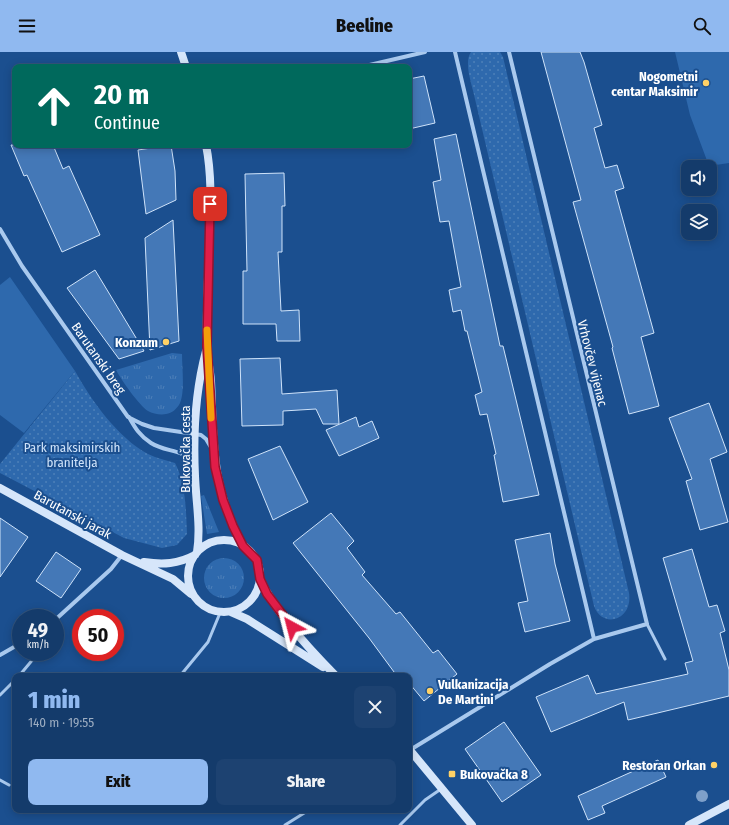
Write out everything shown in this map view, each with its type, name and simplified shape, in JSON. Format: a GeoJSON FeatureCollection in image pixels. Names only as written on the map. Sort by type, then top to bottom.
{"type":"FeatureCollection","features":[{"type":"Feature","properties":{"kind":"main road"},"geometry":{"type":"LineString","coordinates":[[181,52],[185,64]]}},
{"type":"Feature","properties":{"kind":"main road","name":"Bukovačka cesta"},"geometry":{"type":"LineString","coordinates":[[206,148],[211,188],[207,346],[210,371],[211,422],[215,467],[223,500],[243,546]]}},
{"type":"Feature","properties":{"kind":"main road","name":"Bukovačka cesta"},"geometry":{"type":"LineString","coordinates":[[196,554],[199,526],[194,433],[197,392],[207,346]]}},
{"type":"Feature","properties":{"kind":"main road","name":"Barutanski jarak"},"geometry":{"type":"LineString","coordinates":[[0,488],[122,555],[173,579],[194,596]]}},
{"type":"Feature","properties":{"kind":"main road"},"geometry":{"type":"LineString","coordinates":[[224,540],[243,546],[257,560],[260,579],[258,591],[251,601],[242,608],[231,612],[220,612],[205,607],[194,596],[189,585],[188,573],[191,562],[196,554],[205,546],[224,540]]}},
{"type":"Feature","properties":{"kind":"main road","name":"Barutanski jarak"},"geometry":{"type":"LineString","coordinates":[[135,560],[169,564],[181,562],[196,554]]}},
{"type":"Feature","properties":{"kind":"main road"},"geometry":{"type":"LineString","coordinates":[[260,579],[275,605],[333,673]]}},
{"type":"Feature","properties":{"kind":"main road"},"geometry":{"type":"LineString","coordinates":[[231,612],[247,619],[332,673]]}},
{"type":"Feature","properties":{"kind":"main road"},"geometry":{"type":"LineString","coordinates":[[412,754],[472,825]]}},
{"type":"Feature","properties":{"kind":"main road"},"geometry":{"type":"LineString","coordinates":[[689,825],[729,804]]}},
{"type":"Feature","properties":{"kind":"street"},"geometry":{"type":"LineString","coordinates":[[374,64],[425,52]]}},
{"type":"Feature","properties":{"kind":"street"},"geometry":{"type":"LineString","coordinates":[[455,52],[594,639]]}},
{"type":"Feature","properties":{"kind":"street","name":"Vrhovčev vijenac"},"geometry":{"type":"LineString","coordinates":[[509,52],[647,624]]}},
{"type":"Feature","properties":{"kind":"street","name":"Barutanski breg"},"geometry":{"type":"LineString","coordinates":[[0,229],[22,266],[128,416],[142,424],[154,428],[194,433]]}},
{"type":"Feature","properties":{"kind":"street"},"geometry":{"type":"LineString","coordinates":[[128,416],[137,431],[152,444],[182,453],[195,463]]}},
{"type":"Feature","properties":{"kind":"street"},"geometry":{"type":"LineString","coordinates":[[194,433],[201,435],[206,439],[214,453]]}},
{"type":"Feature","properties":{"kind":"street"},"geometry":{"type":"LineString","coordinates":[[64,612],[110,569],[122,555]]}},
{"type":"Feature","properties":{"kind":"street"},"geometry":{"type":"LineString","coordinates":[[412,748],[594,639],[647,624]]}},
{"type":"Feature","properties":{"kind":"street"},"geometry":{"type":"LineString","coordinates":[[0,655],[12,648]]}},
{"type":"Feature","properties":{"kind":"lane"},"geometry":{"type":"LineString","coordinates":[[182,673],[208,642],[220,612]]}},
{"type":"Feature","properties":{"kind":"lane"},"geometry":{"type":"LineString","coordinates":[[647,624],[665,659]]}},
{"type":"Feature","properties":{"kind":"lane"},"geometry":{"type":"LineString","coordinates":[[22,673],[32,661]]}},
{"type":"Feature","properties":{"kind":"lane"},"geometry":{"type":"LineString","coordinates":[[0,695],[12,683]]}},
{"type":"Feature","properties":{"kind":"lane"},"geometry":{"type":"LineString","coordinates":[[0,780],[9,785]]}},
{"type":"Feature","properties":{"kind":"lane"},"geometry":{"type":"LineString","coordinates":[[400,825],[425,800],[441,789]]}},
{"type":"Feature","properties":{"kind":"lane"},"geometry":{"type":"LineString","coordinates":[[285,825],[304,813]]}},
{"type":"Feature","properties":{"kind":"green space"},"geometry":{"type":"Polygon","coordinates":[[[471,52],[500,52],[503,57],[629,593],[629,603],[626,610],[616,619],[603,618],[594,606],[469,75],[468,62],[471,52]]]}},
{"type":"Feature","properties":{"kind":"green space","name":"Nogometni centar Maksimir"},"geometry":{"type":"Polygon","coordinates":[[[675,52],[729,52],[729,163],[717,165],[717,160],[707,160],[690,115],[675,52]]]}},
{"type":"Feature","properties":{"kind":"green space"},"geometry":{"type":"Polygon","coordinates":[[[10,277],[75,371],[24,433],[0,415],[0,285],[10,277]]]}},
{"type":"Feature","properties":{"kind":"green space"},"geometry":{"type":"Polygon","coordinates":[[[172,353],[182,354],[182,398],[177,407],[168,413],[152,413],[144,408],[126,386],[116,370],[172,353]]]}},
{"type":"Feature","properties":{"kind":"green space","name":"Park maksimirskih branitelja"},"geometry":{"type":"Polygon","coordinates":[[[75,371],[97,406],[126,438],[148,454],[175,463],[179,471],[183,489],[186,507],[187,534],[177,545],[162,548],[124,538],[0,473],[0,464],[75,371]]]}},
{"type":"Feature","properties":{"kind":"green space"},"geometry":{"type":"Polygon","coordinates":[[[204,495],[219,532],[207,534],[201,496],[204,495]]]}},
{"type":"Feature","properties":{"kind":"green space"},"geometry":{"type":"Polygon","coordinates":[[[224,558],[238,564],[244,578],[238,592],[224,598],[210,592],[204,578],[210,564],[224,558]]]}},
{"type":"Feature","properties":{"kind":"building"},"geometry":{"type":"Polygon","coordinates":[[[541,52],[580,52],[584,62],[602,125],[594,128],[605,168],[617,165],[624,188],[615,191],[654,333],[641,337],[659,406],[629,414],[612,348],[613,347],[573,202],[581,200],[541,52]]]}},
{"type":"Feature","properties":{"kind":"building"},"geometry":{"type":"Polygon","coordinates":[[[424,76],[435,123],[412,128],[412,78],[424,76]]]}},
{"type":"Feature","properties":{"kind":"building"},"geometry":{"type":"Polygon","coordinates":[[[456,134],[500,346],[503,346],[539,495],[503,502],[494,455],[496,454],[487,414],[480,415],[475,395],[482,392],[467,331],[465,331],[461,310],[453,312],[449,290],[461,287],[449,221],[440,222],[433,182],[441,180],[434,139],[456,134]]]}},
{"type":"Feature","properties":{"kind":"building"},"geometry":{"type":"Polygon","coordinates":[[[12,148],[54,148],[63,169],[69,166],[100,235],[62,252],[27,175],[24,176],[12,148]]]}},
{"type":"Feature","properties":{"kind":"building"},"geometry":{"type":"Polygon","coordinates":[[[151,148],[171,148],[175,171],[176,200],[146,214],[138,150],[151,148]]]}},
{"type":"Feature","properties":{"kind":"building"},"geometry":{"type":"Polygon","coordinates":[[[284,173],[285,206],[282,206],[282,252],[278,252],[281,311],[299,310],[300,341],[277,341],[276,324],[243,324],[243,271],[247,271],[245,174],[284,173]]]}},
{"type":"Feature","properties":{"kind":"building"},"geometry":{"type":"Polygon","coordinates":[[[173,220],[179,341],[150,350],[145,238],[173,220]]]}},
{"type":"Feature","properties":{"kind":"building"},"geometry":{"type":"Polygon","coordinates":[[[95,270],[144,351],[119,359],[67,288],[95,270]]]}},
{"type":"Feature","properties":{"kind":"building"},"geometry":{"type":"Polygon","coordinates":[[[280,358],[282,394],[337,390],[339,424],[323,424],[316,409],[283,411],[283,425],[242,426],[240,359],[280,358]]]}},
{"type":"Feature","properties":{"kind":"building"},"geometry":{"type":"Polygon","coordinates":[[[709,403],[727,452],[710,459],[728,522],[700,530],[686,481],[692,479],[669,418],[709,403]]]}},
{"type":"Feature","properties":{"kind":"building"},"geometry":{"type":"Polygon","coordinates":[[[356,417],[359,427],[372,421],[379,438],[339,456],[326,430],[356,417]]]}},
{"type":"Feature","properties":{"kind":"building"},"geometry":{"type":"Polygon","coordinates":[[[280,446],[308,502],[273,520],[248,459],[280,446]]]}},
{"type":"Feature","properties":{"kind":"building"},"geometry":{"type":"Polygon","coordinates":[[[331,513],[354,541],[347,548],[365,572],[362,575],[396,614],[400,612],[433,653],[438,650],[457,674],[424,701],[412,687],[412,673],[395,673],[369,638],[293,543],[331,513]]]}},
{"type":"Feature","properties":{"kind":"building"},"geometry":{"type":"Polygon","coordinates":[[[0,518],[28,537],[0,577],[0,518]]]}},
{"type":"Feature","properties":{"kind":"building"},"geometry":{"type":"Polygon","coordinates":[[[550,533],[555,564],[570,621],[525,632],[518,603],[528,601],[515,540],[550,533]]]}},
{"type":"Feature","properties":{"kind":"building"},"geometry":{"type":"Polygon","coordinates":[[[692,549],[709,607],[717,605],[725,631],[720,633],[729,670],[729,696],[628,720],[624,702],[551,732],[536,697],[588,675],[596,694],[688,674],[685,663],[693,661],[663,558],[692,549]]]}},
{"type":"Feature","properties":{"kind":"building"},"geometry":{"type":"Polygon","coordinates":[[[56,552],[81,569],[61,598],[36,581],[56,552]]]}},
{"type":"Feature","properties":{"kind":"building"},"geometry":{"type":"Polygon","coordinates":[[[504,722],[541,775],[502,802],[465,749],[504,722]]]}},
{"type":"Feature","properties":{"kind":"building"},"geometry":{"type":"Polygon","coordinates":[[[658,760],[666,777],[602,806],[605,813],[588,820],[578,796],[658,760]]]}},
{"type":"Feature","properties":{"kind":"slow traffic"},"geometry":{"type":"LineString","coordinates":[[207,330],[207,346],[211,383],[211,418]]}},
{"type":"Feature","properties":{"kind":"place","name":"Nogometni centar Maksimir"},"geometry":{"type":"Point","coordinates":[706,83]}},
{"type":"Feature","properties":{"kind":"place","name":"Konzum"},"geometry":{"type":"Point","coordinates":[166,342]}},
{"type":"Feature","properties":{"kind":"place","name":"Vulkanizacija De Martini"},"geometry":{"type":"Point","coordinates":[430,691]}},
{"type":"Feature","properties":{"kind":"place","name":"Restoran Orkan"},"geometry":{"type":"Point","coordinates":[714,765]}},
{"type":"Feature","properties":{"kind":"place","name":"Bukovačka 8"},"geometry":{"type":"Point","coordinates":[452,774]}},
{"type":"Feature","properties":{"kind":"route"},"geometry":{"type":"LineString","coordinates":[[210,204],[207,346],[210,365],[211,422],[215,467],[223,500],[233,526],[243,546],[251,552],[257,560],[260,569],[260,579],[267,594],[292,627]]}}]}
